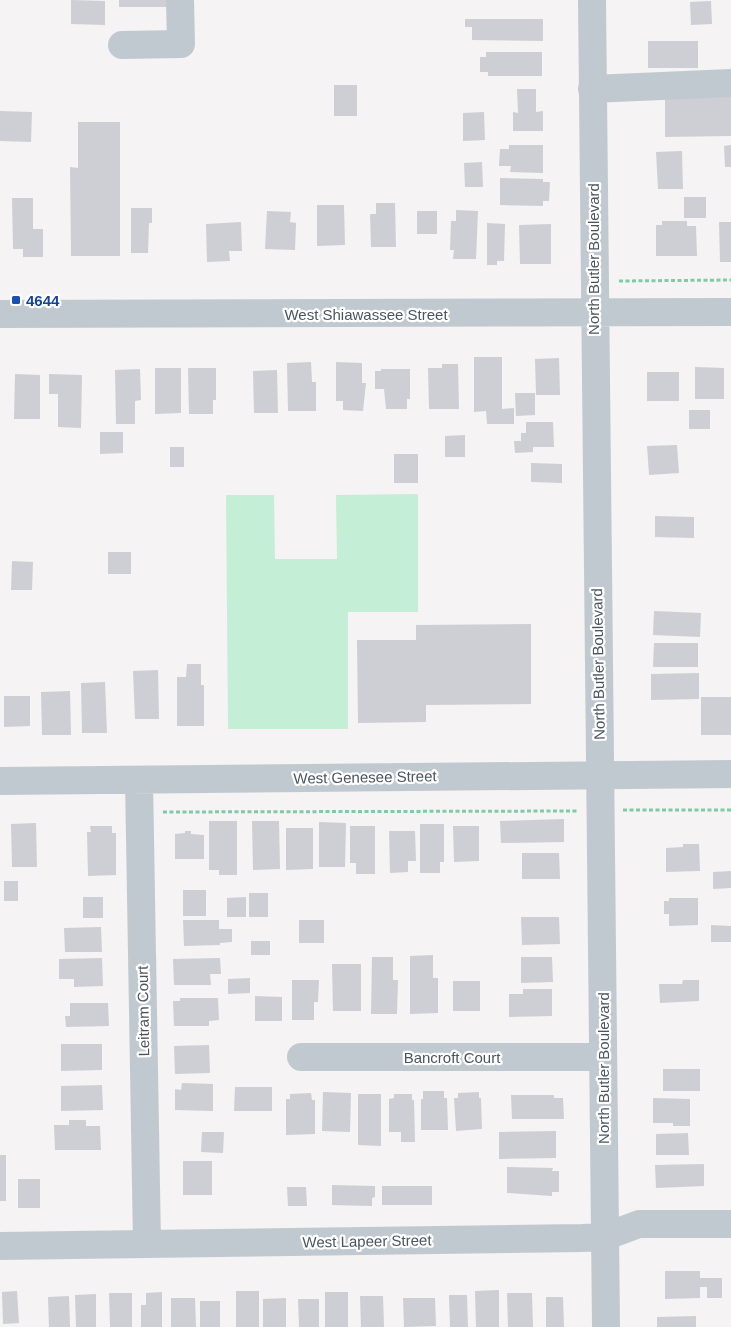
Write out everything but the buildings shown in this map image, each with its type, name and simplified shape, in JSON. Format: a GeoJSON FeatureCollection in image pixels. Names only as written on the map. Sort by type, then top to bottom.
{"type":"FeatureCollection","features":[{"type":"Feature","properties":{"kind":"street"},"geometry":{"type":"LineString","coordinates":[[122,45],[181,44],[180,0]]}},
{"type":"Feature","properties":{"kind":"street","name":"North Butler Boulevard"},"geometry":{"type":"LineString","coordinates":[[592,0],[593,314],[606,1327]]}},
{"type":"Feature","properties":{"kind":"street"},"geometry":{"type":"LineString","coordinates":[[592,89],[731,83]]}},
{"type":"Feature","properties":{"kind":"street","name":"West Shiawassee Street"},"geometry":{"type":"LineString","coordinates":[[0,314],[593,314],[731,312]]}},
{"type":"Feature","properties":{"kind":"street","name":"West Genesee Street"},"geometry":{"type":"LineString","coordinates":[[0,781],[731,774]]}},
{"type":"Feature","properties":{"kind":"street","name":"Leitram Court"},"geometry":{"type":"LineString","coordinates":[[139,780],[146,1243]]}},
{"type":"Feature","properties":{"kind":"street","name":"Bancroft Court"},"geometry":{"type":"LineString","coordinates":[[301,1057],[603,1056]]}},
{"type":"Feature","properties":{"kind":"street","name":"West Lapeer Street"},"geometry":{"type":"LineString","coordinates":[[0,1246],[510,1240],[604,1237],[639,1224],[731,1224]]}},
{"type":"Feature","properties":{"kind":"path"},"geometry":{"type":"LineString","coordinates":[[593,281],[731,280]]}},
{"type":"Feature","properties":{"kind":"path"},"geometry":{"type":"LineString","coordinates":[[140,812],[731,810]]}},
{"type":"Feature","properties":{"kind":"green space"},"geometry":{"type":"Polygon","coordinates":[[[418,494],[418,612],[348,612],[348,729],[228,729],[226,495],[274,495],[275,559],[337,559],[336,495],[418,494]]]}},
{"type":"Feature","properties":{"kind":"place","name":"4644"},"geometry":{"type":"Point","coordinates":[16,300]}}]}
